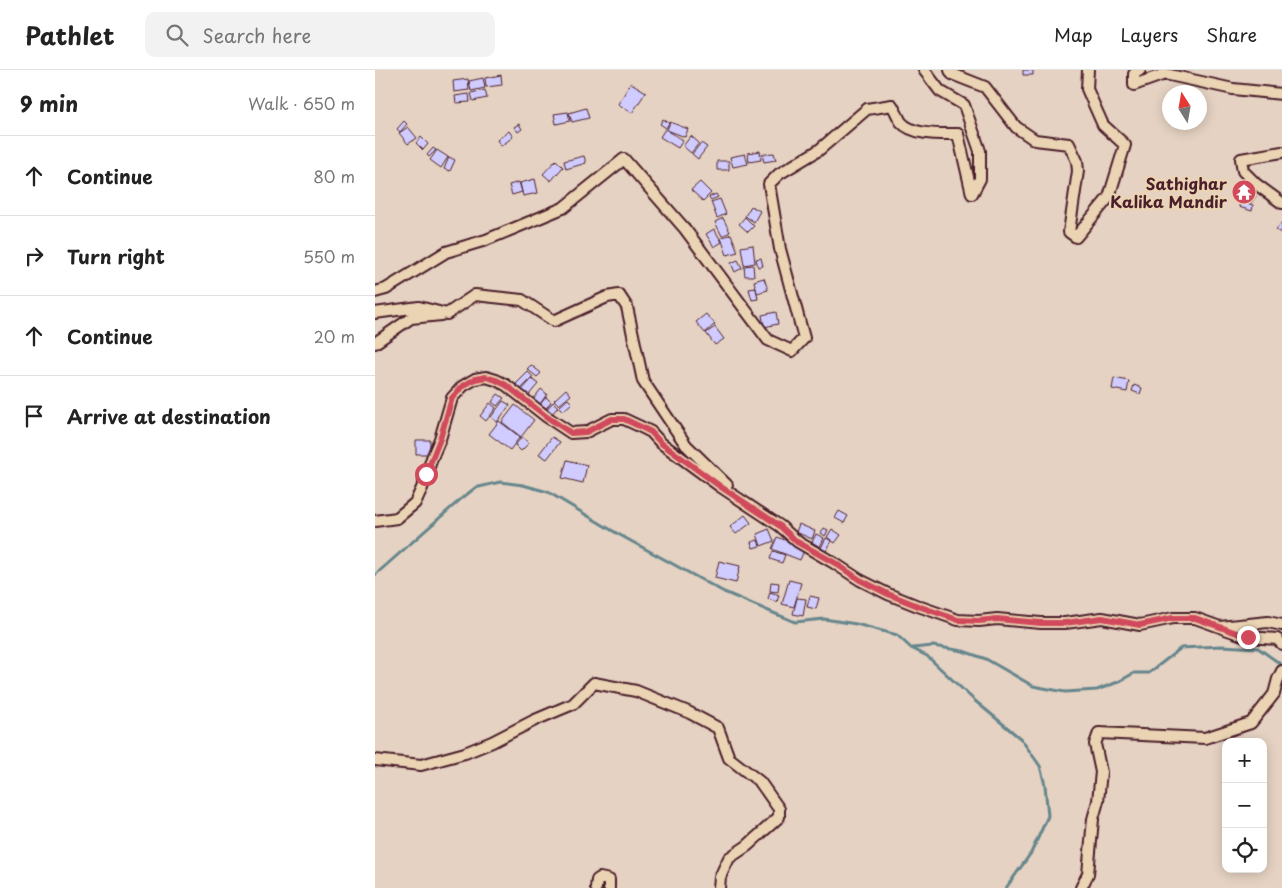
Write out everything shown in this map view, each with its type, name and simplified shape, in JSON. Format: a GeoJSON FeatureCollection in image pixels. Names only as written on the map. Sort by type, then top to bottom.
{"type":"FeatureCollection","features":[{"type":"Feature","properties":{"kind":"street"},"geometry":{"type":"LineString","coordinates":[[375,292],[387,289],[446,252],[486,240],[563,208],[623,159],[685,229],[768,340],[792,351],[804,338],[780,249],[769,184],[779,174],[819,150],[867,109],[892,104],[902,123],[915,130],[927,134],[958,134],[972,194],[979,179],[980,152],[965,105],[940,91],[924,70]]}},
{"type":"Feature","properties":{"kind":"street"},"geometry":{"type":"LineString","coordinates":[[950,70],[953,74],[985,87],[1016,127],[1035,140],[1069,144],[1077,161],[1078,171],[1069,232],[1076,237],[1109,197],[1125,145],[1103,124],[1087,90],[1088,70]]}},
{"type":"Feature","properties":{"kind":"street"},"geometry":{"type":"LineString","coordinates":[[1140,70],[1134,74],[1135,84],[1165,74],[1233,90],[1282,94]]}},
{"type":"Feature","properties":{"kind":"street"},"geometry":{"type":"LineString","coordinates":[[1282,152],[1241,159],[1243,171],[1256,184],[1282,203]]}},
{"type":"Feature","properties":{"kind":"street"},"geometry":{"type":"LineString","coordinates":[[375,342],[411,318],[447,314],[475,295],[522,300],[554,321],[607,297],[619,295],[627,307],[643,381],[686,445],[752,508]]}},
{"type":"Feature","properties":{"kind":"street"},"geometry":{"type":"LineString","coordinates":[[375,313],[419,307],[447,314]]}},
{"type":"Feature","properties":{"kind":"street"},"geometry":{"type":"LineString","coordinates":[[375,521],[397,518],[415,503],[440,439],[452,398],[463,386],[475,379],[486,377],[506,385],[571,433],[586,432],[612,419],[624,419],[651,432],[661,443],[780,526],[797,542],[835,563],[860,580],[903,600],[958,620],[979,621],[997,619],[1065,623],[1102,618],[1140,625],[1173,618],[1195,618],[1248,637],[1277,639],[1282,644]]}},
{"type":"Feature","properties":{"kind":"street"},"geometry":{"type":"LineString","coordinates":[[1219,627],[1269,622],[1282,625]]}},
{"type":"Feature","properties":{"kind":"street"},"geometry":{"type":"LineString","coordinates":[[1081,888],[1088,874],[1093,819],[1098,801],[1101,772],[1095,744],[1099,733],[1205,738],[1251,723],[1274,694],[1280,675]]}},
{"type":"Feature","properties":{"kind":"street"},"geometry":{"type":"LineString","coordinates":[[375,760],[421,765],[465,753],[573,704],[594,682],[635,691],[688,712],[718,728],[729,758],[760,782],[779,808],[779,817],[747,846],[729,858],[720,877],[719,888]]}},
{"type":"Feature","properties":{"kind":"street"},"geometry":{"type":"LineString","coordinates":[[596,888],[597,880],[600,878],[609,880],[609,888]]}},
{"type":"Feature","properties":{"kind":"building"},"geometry":{"type":"Polygon","coordinates":[[[1023,70],[1033,70],[1033,75],[1023,75],[1023,70]]]}},
{"type":"Feature","properties":{"kind":"building"},"geometry":{"type":"Polygon","coordinates":[[[501,75],[502,85],[486,87],[485,78],[501,75]]]}},
{"type":"Feature","properties":{"kind":"building"},"geometry":{"type":"Polygon","coordinates":[[[483,78],[485,88],[471,91],[469,81],[483,78]]]}},
{"type":"Feature","properties":{"kind":"building"},"geometry":{"type":"Polygon","coordinates":[[[468,79],[469,90],[454,92],[453,81],[468,79]]]}},
{"type":"Feature","properties":{"kind":"building"},"geometry":{"type":"Polygon","coordinates":[[[631,83],[646,92],[632,113],[618,104],[631,83]]]}},
{"type":"Feature","properties":{"kind":"building"},"geometry":{"type":"Polygon","coordinates":[[[485,90],[487,98],[473,101],[471,93],[485,90]]]}},
{"type":"Feature","properties":{"kind":"building"},"geometry":{"type":"Polygon","coordinates":[[[469,94],[470,102],[456,103],[455,96],[469,94]]]}},
{"type":"Feature","properties":{"kind":"building"},"geometry":{"type":"Polygon","coordinates":[[[586,108],[589,118],[572,122],[569,113],[586,108]]]}},
{"type":"Feature","properties":{"kind":"building"},"geometry":{"type":"Polygon","coordinates":[[[568,112],[570,121],[556,124],[554,114],[568,112]]]}},
{"type":"Feature","properties":{"kind":"building"},"geometry":{"type":"Polygon","coordinates":[[[663,119],[669,123],[666,128],[660,124],[663,119]]]}},
{"type":"Feature","properties":{"kind":"building"},"geometry":{"type":"Polygon","coordinates":[[[404,121],[407,124],[400,132],[397,129],[404,121]]]}},
{"type":"Feature","properties":{"kind":"building"},"geometry":{"type":"Polygon","coordinates":[[[670,122],[688,129],[685,137],[667,130],[670,122]]]}},
{"type":"Feature","properties":{"kind":"building"},"geometry":{"type":"Polygon","coordinates":[[[519,124],[522,129],[518,132],[514,127],[519,124]]]}},
{"type":"Feature","properties":{"kind":"building"},"geometry":{"type":"Polygon","coordinates":[[[408,127],[417,138],[408,144],[399,133],[408,127]]]}},
{"type":"Feature","properties":{"kind":"building"},"geometry":{"type":"Polygon","coordinates":[[[665,129],[683,140],[678,148],[660,137],[665,129]]]}},
{"type":"Feature","properties":{"kind":"building"},"geometry":{"type":"Polygon","coordinates":[[[509,131],[513,137],[501,146],[497,140],[509,131]]]}},
{"type":"Feature","properties":{"kind":"building"},"geometry":{"type":"Polygon","coordinates":[[[691,136],[699,143],[691,153],[683,146],[691,136]]]}},
{"type":"Feature","properties":{"kind":"building"},"geometry":{"type":"Polygon","coordinates":[[[421,137],[428,144],[423,150],[416,143],[421,137]]]}},
{"type":"Feature","properties":{"kind":"building"},"geometry":{"type":"Polygon","coordinates":[[[701,143],[707,147],[698,159],[692,154],[701,143]]]}},
{"type":"Feature","properties":{"kind":"building"},"geometry":{"type":"Polygon","coordinates":[[[433,148],[436,150],[429,157],[427,155],[433,148]]]}},
{"type":"Feature","properties":{"kind":"building"},"geometry":{"type":"Polygon","coordinates":[[[437,150],[448,157],[441,168],[430,160],[437,150]]]}},
{"type":"Feature","properties":{"kind":"building"},"geometry":{"type":"Polygon","coordinates":[[[760,151],[761,160],[749,162],[748,153],[760,151]]]}},
{"type":"Feature","properties":{"kind":"building"},"geometry":{"type":"Polygon","coordinates":[[[774,153],[776,160],[764,162],[762,154],[774,153]]]}},
{"type":"Feature","properties":{"kind":"building"},"geometry":{"type":"Polygon","coordinates":[[[745,154],[748,164],[733,167],[730,157],[745,154]]]}},
{"type":"Feature","properties":{"kind":"building"},"geometry":{"type":"Polygon","coordinates":[[[584,156],[586,163],[566,169],[564,161],[584,156]]]}},
{"type":"Feature","properties":{"kind":"building"},"geometry":{"type":"Polygon","coordinates":[[[449,157],[455,160],[450,171],[444,169],[449,157]]]}},
{"type":"Feature","properties":{"kind":"building"},"geometry":{"type":"Polygon","coordinates":[[[556,160],[563,167],[551,181],[543,174],[556,160]]]}},
{"type":"Feature","properties":{"kind":"building"},"geometry":{"type":"Polygon","coordinates":[[[717,161],[729,161],[729,170],[717,170],[717,161]]]}},
{"type":"Feature","properties":{"kind":"building"},"geometry":{"type":"Polygon","coordinates":[[[535,179],[538,193],[523,196],[520,183],[535,179]]]}},
{"type":"Feature","properties":{"kind":"building"},"geometry":{"type":"Polygon","coordinates":[[[519,182],[522,192],[512,195],[509,185],[519,182]]]}},
{"type":"Feature","properties":{"kind":"building"},"geometry":{"type":"Polygon","coordinates":[[[700,182],[711,193],[703,201],[691,190],[700,182]]]}},
{"type":"Feature","properties":{"kind":"building"},"geometry":{"type":"Polygon","coordinates":[[[1244,186],[1249,193],[1244,196],[1239,190],[1244,186]]]}},
{"type":"Feature","properties":{"kind":"building"},"geometry":{"type":"Polygon","coordinates":[[[1251,193],[1256,196],[1251,203],[1245,200],[1251,193]]]}},
{"type":"Feature","properties":{"kind":"building"},"geometry":{"type":"Polygon","coordinates":[[[716,194],[718,197],[711,200],[709,197],[716,194]]]}},
{"type":"Feature","properties":{"kind":"building"},"geometry":{"type":"Polygon","coordinates":[[[720,199],[726,214],[717,218],[711,202],[720,199]]]}},
{"type":"Feature","properties":{"kind":"building"},"geometry":{"type":"Polygon","coordinates":[[[1240,201],[1253,205],[1252,211],[1239,207],[1240,201]]]}},
{"type":"Feature","properties":{"kind":"building"},"geometry":{"type":"Polygon","coordinates":[[[751,206],[760,211],[754,222],[745,216],[751,206]]]}},
{"type":"Feature","properties":{"kind":"building"},"geometry":{"type":"Polygon","coordinates":[[[745,217],[754,226],[748,232],[739,224],[745,217]]]}},
{"type":"Feature","properties":{"kind":"building"},"geometry":{"type":"Polygon","coordinates":[[[723,218],[730,232],[722,236],[715,222],[723,218]]]}},
{"type":"Feature","properties":{"kind":"building"},"geometry":{"type":"Polygon","coordinates":[[[1282,222],[1282,232],[1281,233],[1276,230],[1282,222]]]}},
{"type":"Feature","properties":{"kind":"building"},"geometry":{"type":"Polygon","coordinates":[[[714,229],[722,242],[714,247],[706,234],[714,229]]]}},
{"type":"Feature","properties":{"kind":"building"},"geometry":{"type":"Polygon","coordinates":[[[731,234],[738,252],[727,255],[721,238],[731,234]]]}},
{"type":"Feature","properties":{"kind":"building"},"geometry":{"type":"Polygon","coordinates":[[[753,245],[755,263],[744,265],[741,247],[753,245]]]}},
{"type":"Feature","properties":{"kind":"building"},"geometry":{"type":"Polygon","coordinates":[[[761,258],[763,266],[758,267],[756,259],[761,258]]]}},
{"type":"Feature","properties":{"kind":"building"},"geometry":{"type":"Polygon","coordinates":[[[738,260],[742,268],[735,272],[731,263],[738,260]]]}},
{"type":"Feature","properties":{"kind":"building"},"geometry":{"type":"Polygon","coordinates":[[[753,265],[754,276],[745,276],[744,266],[753,265]]]}},
{"type":"Feature","properties":{"kind":"building"},"geometry":{"type":"Polygon","coordinates":[[[764,278],[768,290],[757,293],[754,281],[764,278]]]}},
{"type":"Feature","properties":{"kind":"building"},"geometry":{"type":"Polygon","coordinates":[[[756,288],[758,299],[752,300],[749,289],[756,288]]]}},
{"type":"Feature","properties":{"kind":"building"},"geometry":{"type":"Polygon","coordinates":[[[776,312],[778,324],[764,327],[762,315],[776,312]]]}},
{"type":"Feature","properties":{"kind":"building"},"geometry":{"type":"Polygon","coordinates":[[[706,314],[715,324],[705,333],[696,322],[706,314]]]}},
{"type":"Feature","properties":{"kind":"building"},"geometry":{"type":"Polygon","coordinates":[[[715,327],[724,339],[715,345],[706,333],[715,327]]]}},
{"type":"Feature","properties":{"kind":"building"},"geometry":{"type":"Polygon","coordinates":[[[531,365],[541,373],[537,377],[527,369],[531,365]]]}},
{"type":"Feature","properties":{"kind":"building"},"geometry":{"type":"Polygon","coordinates":[[[528,372],[533,377],[521,389],[516,384],[528,372]]]}},
{"type":"Feature","properties":{"kind":"building"},"geometry":{"type":"Polygon","coordinates":[[[1114,378],[1129,381],[1127,392],[1112,389],[1114,378]]]}},
{"type":"Feature","properties":{"kind":"building"},"geometry":{"type":"Polygon","coordinates":[[[532,379],[538,384],[528,396],[522,390],[532,379]]]}},
{"type":"Feature","properties":{"kind":"building"},"geometry":{"type":"Polygon","coordinates":[[[1134,385],[1142,388],[1140,394],[1132,391],[1134,385]]]}},
{"type":"Feature","properties":{"kind":"building"},"geometry":{"type":"Polygon","coordinates":[[[541,389],[547,394],[538,407],[531,402],[541,389]]]}},
{"type":"Feature","properties":{"kind":"building"},"geometry":{"type":"Polygon","coordinates":[[[566,389],[571,395],[559,405],[554,400],[566,389]]]}},
{"type":"Feature","properties":{"kind":"building"},"geometry":{"type":"Polygon","coordinates":[[[498,394],[504,398],[497,406],[492,402],[498,394]]]}},
{"type":"Feature","properties":{"kind":"building"},"geometry":{"type":"Polygon","coordinates":[[[546,397],[551,402],[544,411],[538,407],[546,397]]]}},
{"type":"Feature","properties":{"kind":"building"},"geometry":{"type":"Polygon","coordinates":[[[568,399],[572,403],[563,411],[559,407],[568,399]]]}},
{"type":"Feature","properties":{"kind":"building"},"geometry":{"type":"Polygon","coordinates":[[[503,401],[510,405],[497,422],[491,417],[503,401]]]}},
{"type":"Feature","properties":{"kind":"building"},"geometry":{"type":"Polygon","coordinates":[[[553,402],[558,407],[550,416],[545,411],[553,402]]]}},
{"type":"Feature","properties":{"kind":"building"},"geometry":{"type":"Polygon","coordinates":[[[490,403],[496,408],[486,421],[480,416],[490,403]]]}},
{"type":"Feature","properties":{"kind":"building"},"geometry":{"type":"Polygon","coordinates":[[[515,405],[534,420],[521,437],[502,422],[515,405]]]}},
{"type":"Feature","properties":{"kind":"building"},"geometry":{"type":"Polygon","coordinates":[[[499,421],[520,437],[510,450],[489,434],[499,421]]]}},
{"type":"Feature","properties":{"kind":"building"},"geometry":{"type":"Polygon","coordinates":[[[522,437],[529,443],[521,451],[515,445],[522,437]]]}},
{"type":"Feature","properties":{"kind":"building"},"geometry":{"type":"Polygon","coordinates":[[[552,437],[560,442],[547,459],[539,454],[552,437]]]}},
{"type":"Feature","properties":{"kind":"building"},"geometry":{"type":"Polygon","coordinates":[[[416,440],[430,440],[430,454],[416,454],[416,440]]]}},
{"type":"Feature","properties":{"kind":"building"},"geometry":{"type":"Polygon","coordinates":[[[567,460],[587,465],[583,483],[562,478],[567,460]]]}},
{"type":"Feature","properties":{"kind":"building"},"geometry":{"type":"Polygon","coordinates":[[[839,511],[848,516],[844,523],[835,518],[839,511]]]}},
{"type":"Feature","properties":{"kind":"building"},"geometry":{"type":"Polygon","coordinates":[[[745,515],[751,523],[736,534],[730,527],[745,515]]]}},
{"type":"Feature","properties":{"kind":"building"},"geometry":{"type":"Polygon","coordinates":[[[799,524],[815,531],[812,539],[796,532],[799,524]]]}},
{"type":"Feature","properties":{"kind":"building"},"geometry":{"type":"Polygon","coordinates":[[[824,528],[828,530],[825,536],[821,533],[824,528]]]}},
{"type":"Feature","properties":{"kind":"building"},"geometry":{"type":"Polygon","coordinates":[[[769,529],[774,541],[761,546],[757,534],[769,529]]]}},
{"type":"Feature","properties":{"kind":"building"},"geometry":{"type":"Polygon","coordinates":[[[832,529],[841,535],[835,543],[827,537],[832,529]]]}},
{"type":"Feature","properties":{"kind":"building"},"geometry":{"type":"Polygon","coordinates":[[[816,534],[824,538],[820,547],[812,542],[816,534]]]}},
{"type":"Feature","properties":{"kind":"building"},"geometry":{"type":"Polygon","coordinates":[[[777,537],[805,548],[800,560],[772,549],[777,537]]]}},
{"type":"Feature","properties":{"kind":"building"},"geometry":{"type":"Polygon","coordinates":[[[826,538],[832,541],[826,551],[821,548],[826,538]]]}},
{"type":"Feature","properties":{"kind":"building"},"geometry":{"type":"Polygon","coordinates":[[[758,540],[760,546],[753,548],[751,542],[758,540]]]}},
{"type":"Feature","properties":{"kind":"building"},"geometry":{"type":"Polygon","coordinates":[[[773,551],[785,555],[782,563],[770,559],[773,551]]]}},
{"type":"Feature","properties":{"kind":"building"},"geometry":{"type":"Polygon","coordinates":[[[719,561],[740,566],[736,583],[715,578],[719,561]]]}},
{"type":"Feature","properties":{"kind":"building"},"geometry":{"type":"Polygon","coordinates":[[[789,580],[801,583],[794,607],[782,604],[789,580]]]}},
{"type":"Feature","properties":{"kind":"building"},"geometry":{"type":"Polygon","coordinates":[[[771,582],[779,583],[778,592],[770,591],[771,582]]]}},
{"type":"Feature","properties":{"kind":"building"},"geometry":{"type":"Polygon","coordinates":[[[770,592],[779,595],[777,602],[768,599],[770,592]]]}},
{"type":"Feature","properties":{"kind":"building"},"geometry":{"type":"Polygon","coordinates":[[[810,596],[819,598],[816,609],[807,607],[810,596]]]}},
{"type":"Feature","properties":{"kind":"building"},"geometry":{"type":"Polygon","coordinates":[[[797,598],[806,599],[803,616],[793,614],[797,598]]]}},
{"type":"Feature","properties":{"kind":"waterway"},"geometry":{"type":"LineString","coordinates":[[375,575],[475,488],[500,482],[523,485],[548,492],[618,534],[724,592],[795,622],[824,619],[856,624],[897,635],[911,648],[927,656],[974,700],[1021,739],[1040,766],[1045,785],[1048,816],[1031,853],[1006,888]]}},
{"type":"Feature","properties":{"kind":"waterway"},"geometry":{"type":"LineString","coordinates":[[913,648],[933,646],[963,651],[986,659],[1033,686],[1065,692],[1097,690],[1134,673],[1149,673],[1181,648],[1221,646],[1258,648],[1282,665]]}},
{"type":"Feature","properties":{"kind":"place","name":"Sathighar Kalika Mandir"},"geometry":{"type":"Point","coordinates":[1244,192]}},
{"type":"Feature","properties":{"kind":"route"},"geometry":{"type":"LineString","coordinates":[[426,474],[440,439],[452,398],[463,386],[475,379],[486,377],[506,385],[571,433],[586,432],[612,419],[624,419],[651,432],[661,443],[721,487],[780,526],[797,542],[835,563],[860,580],[888,594],[958,620],[979,621],[997,619],[1065,623],[1102,618],[1140,625],[1173,618],[1195,618],[1248,637]]}}]}
